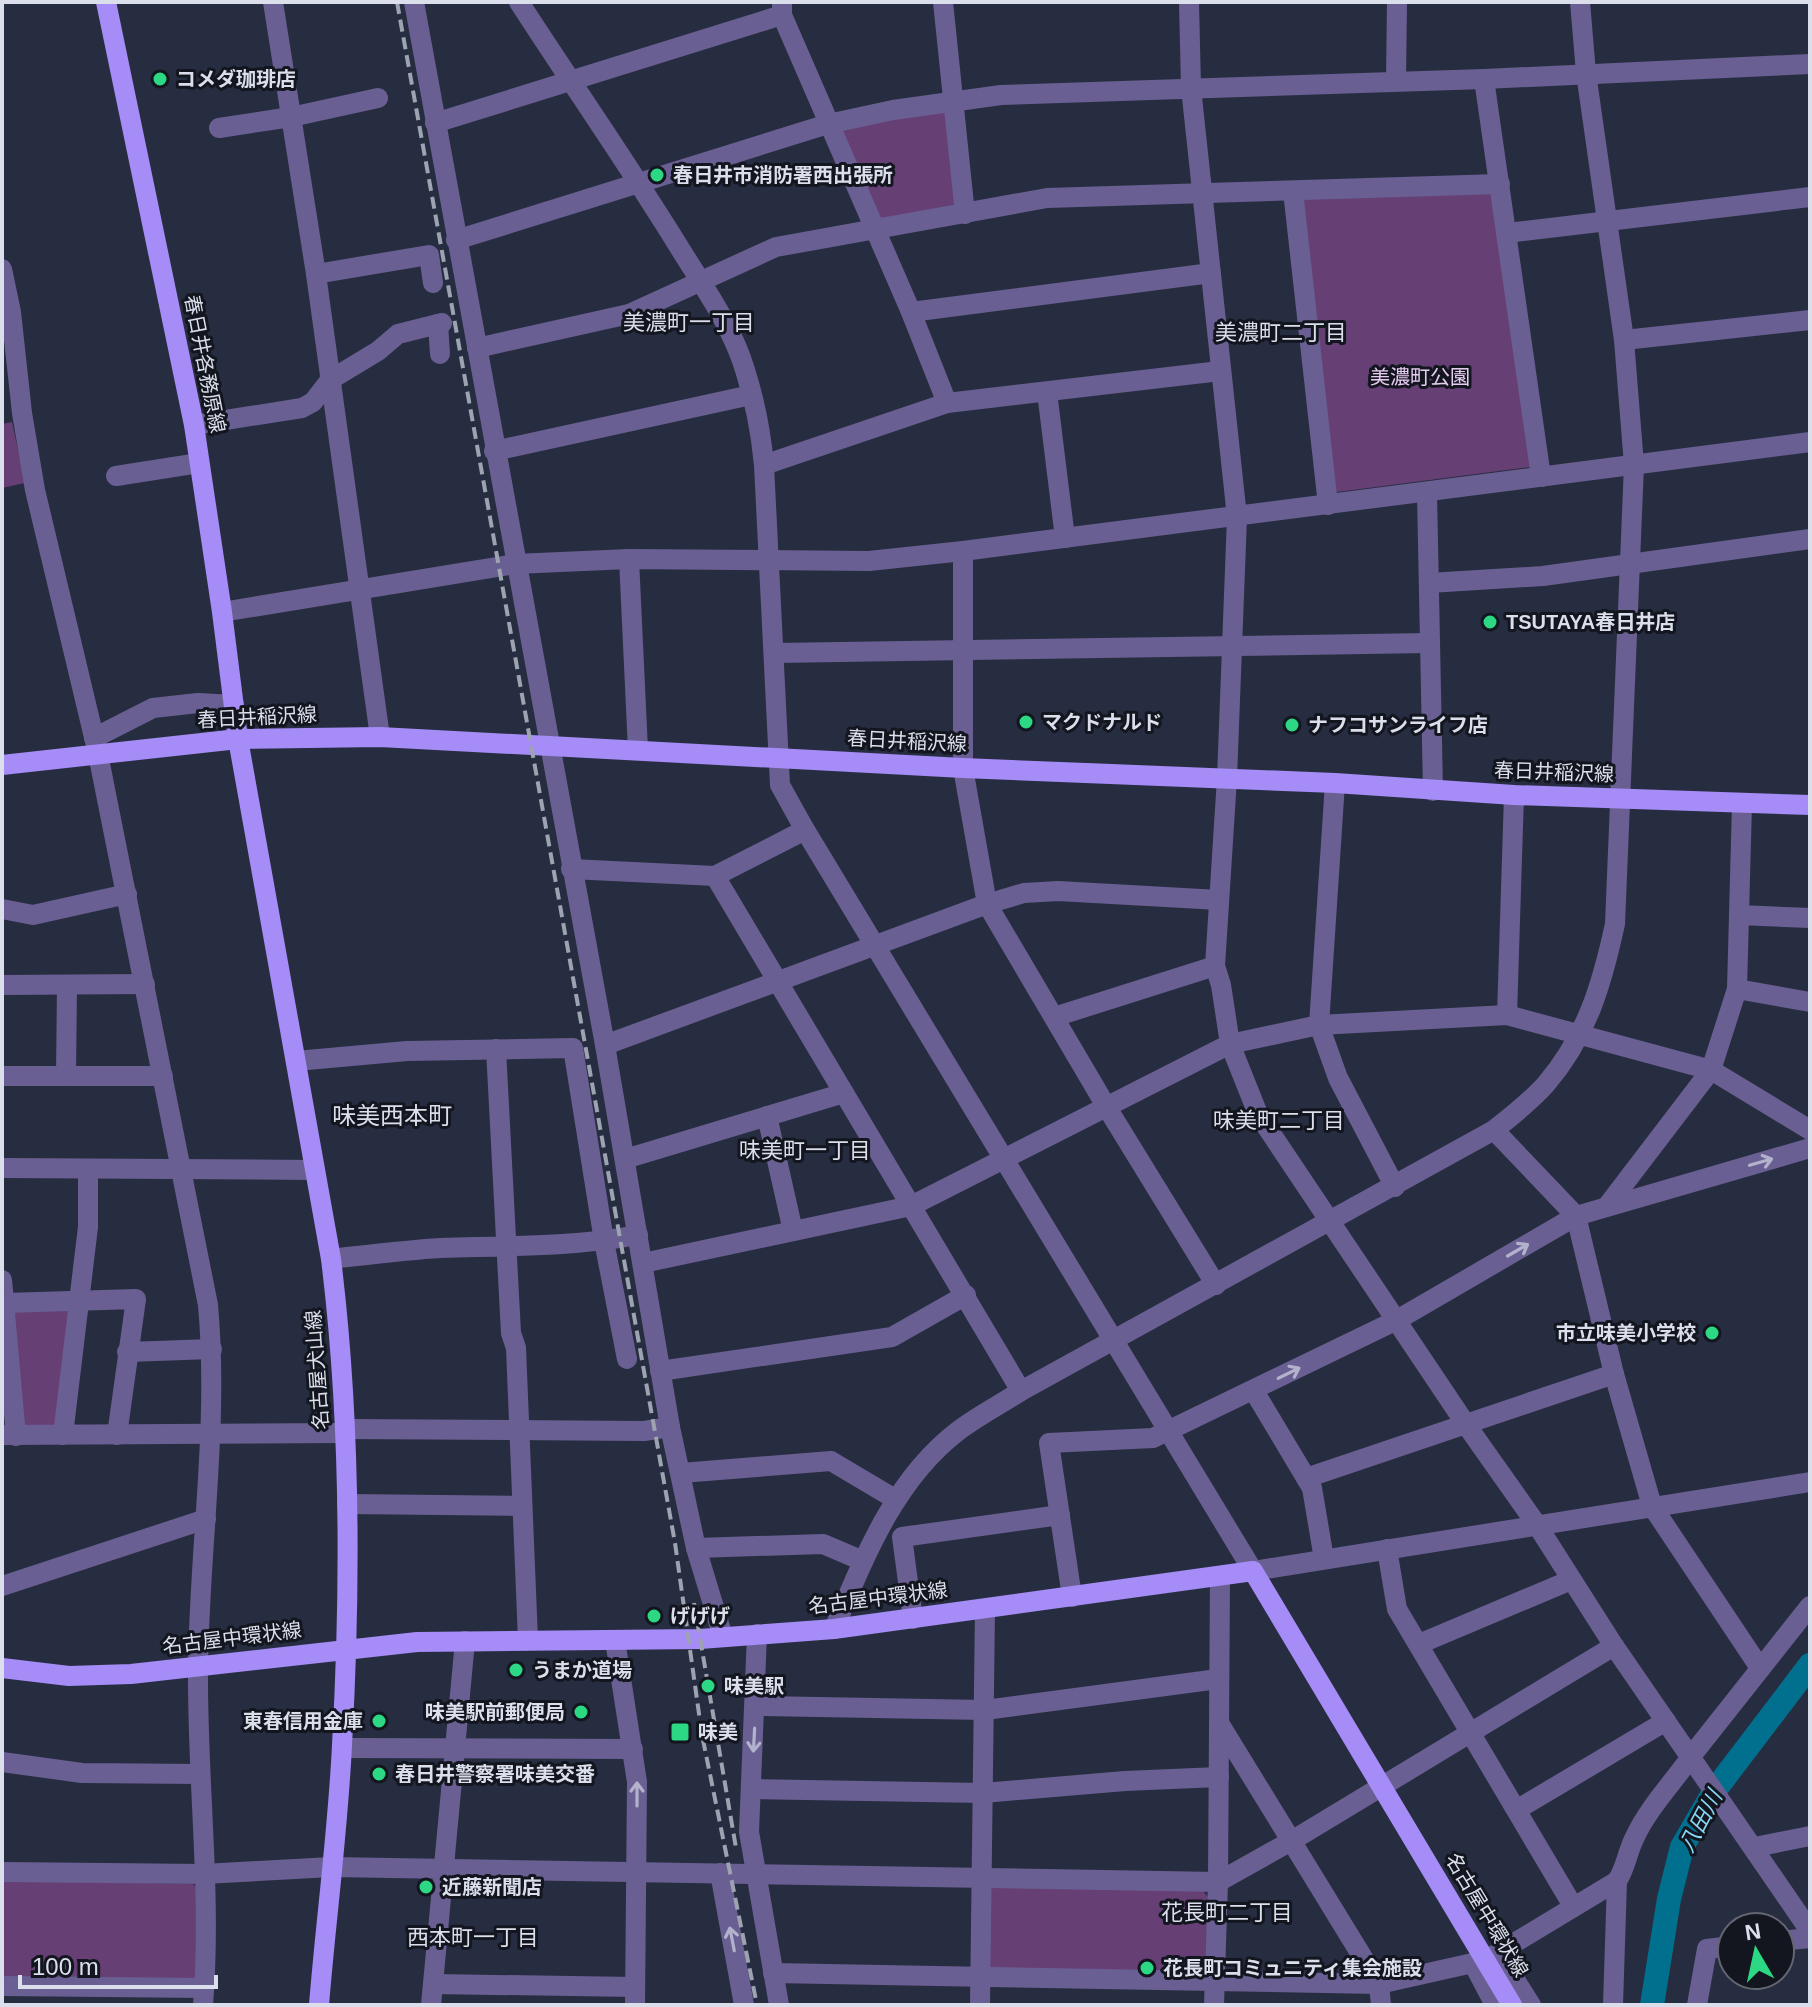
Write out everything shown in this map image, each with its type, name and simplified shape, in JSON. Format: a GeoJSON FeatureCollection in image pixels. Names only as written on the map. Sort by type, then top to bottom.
{"type":"FeatureCollection","features":[{"type":"Feature","properties":{"kind":"main road","name":"春日井各務原線"},"geometry":{"type":"LineString","coordinates":[[106,2],[194,425],[238,739]]}},
{"type":"Feature","properties":{"kind":"main road","name":"春日井稲沢線"},"geometry":{"type":"LineString","coordinates":[[2,765],[96,746],[238,739],[380,737],[963,768],[1335,783],[1514,795],[1810,805]]}},
{"type":"Feature","properties":{"kind":"main road","name":"名古屋犬山線"},"geometry":{"type":"LineString","coordinates":[[238,739],[331,1259],[341,1340],[347,1504],[346,1649],[342,1748],[319,2005]]}},
{"type":"Feature","properties":{"kind":"main road","name":"名古屋中環状線"},"geometry":{"type":"LineString","coordinates":[[2,1668],[69,1676],[131,1674],[417,1642],[723,1637],[834,1629],[1253,1571],[1512,2005]]}},
{"type":"Feature","properties":{"kind":"street"},"geometry":{"type":"LineString","coordinates":[[273,2],[316,274],[380,737]]}},
{"type":"Feature","properties":{"kind":"street"},"geometry":{"type":"LineString","coordinates":[[414,2],[605,1045],[670,1427],[696,1548],[723,1637]]}},
{"type":"Feature","properties":{"kind":"street"},"geometry":{"type":"LineString","coordinates":[[949,2],[943,2],[965,214]]}},
{"type":"Feature","properties":{"kind":"street"},"geometry":{"type":"LineString","coordinates":[[1189,2],[1191,88],[1237,517],[1227,778],[1215,966],[1230,1044],[1258,1114],[1537,1525],[1614,1646],[1810,1931]]}},
{"type":"Feature","properties":{"kind":"street"},"geometry":{"type":"LineString","coordinates":[[1396,81],[1397,2]]}},
{"type":"Feature","properties":{"kind":"street"},"geometry":{"type":"LineString","coordinates":[[834,1629],[863,1561],[895,1499],[957,1432],[1021,1391],[1494,1130],[1546,1084],[1581,1035],[1602,982],[1615,924],[1634,465],[1624,340],[1586,73],[1580,2]]}},
{"type":"Feature","properties":{"kind":"street"},"geometry":{"type":"LineString","coordinates":[[524,3],[700,282],[731,335],[745,369],[761,431],[764,465],[780,785],[1253,1571],[1810,1482]]}},
{"type":"Feature","properties":{"kind":"street"},"geometry":{"type":"LineString","coordinates":[[435,123],[572,82],[782,8],[947,403]]}},
{"type":"Feature","properties":{"kind":"street"},"geometry":{"type":"LineString","coordinates":[[456,240],[828,124],[952,101],[1001,95],[1484,79],[1810,64]]}},
{"type":"Feature","properties":{"kind":"street"},"geometry":{"type":"LineString","coordinates":[[1484,79],[1541,477]]}},
{"type":"Feature","properties":{"kind":"street"},"geometry":{"type":"LineString","coordinates":[[219,128],[291,117],[378,98]]}},
{"type":"Feature","properties":{"kind":"street"},"geometry":{"type":"LineString","coordinates":[[477,348],[629,314],[776,247],[1047,198],[1500,184]]}},
{"type":"Feature","properties":{"kind":"street"},"geometry":{"type":"LineString","coordinates":[[1293,191],[1328,505]]}},
{"type":"Feature","properties":{"kind":"street"},"geometry":{"type":"LineString","coordinates":[[1507,233],[1810,197]]}},
{"type":"Feature","properties":{"kind":"street"},"geometry":{"type":"LineString","coordinates":[[316,274],[429,255],[433,283]]}},
{"type":"Feature","properties":{"kind":"street"},"geometry":{"type":"LineString","coordinates":[[2,269],[11,312],[22,413],[35,490],[96,746],[127,894],[208,1305],[212,1349],[198,1667],[204,1997],[2,1986]]}},
{"type":"Feature","properties":{"kind":"street"},"geometry":{"type":"LineString","coordinates":[[911,312],[1211,273]]}},
{"type":"Feature","properties":{"kind":"street"},"geometry":{"type":"LineString","coordinates":[[1624,340],[1810,320]]}},
{"type":"Feature","properties":{"kind":"street"},"geometry":{"type":"LineString","coordinates":[[194,425],[302,408],[313,402],[330,380],[378,351],[398,334],[440,323],[440,354]]}},
{"type":"Feature","properties":{"kind":"street"},"geometry":{"type":"LineString","coordinates":[[764,465],[947,403],[1220,371]]}},
{"type":"Feature","properties":{"kind":"street"},"geometry":{"type":"LineString","coordinates":[[1047,392],[1065,538]]}},
{"type":"Feature","properties":{"kind":"street"},"geometry":{"type":"LineString","coordinates":[[494,451],[751,395]]}},
{"type":"Feature","properties":{"kind":"street"},"geometry":{"type":"LineString","coordinates":[[222,612],[515,564],[629,559],[869,561],[963,551],[1810,442]]}},
{"type":"Feature","properties":{"kind":"street"},"geometry":{"type":"LineString","coordinates":[[116,476],[199,463]]}},
{"type":"Feature","properties":{"kind":"street"},"geometry":{"type":"LineString","coordinates":[[1427,493],[1433,791]]}},
{"type":"Feature","properties":{"kind":"street"},"geometry":{"type":"LineString","coordinates":[[1429,583],[1543,576],[1810,539]]}},
{"type":"Feature","properties":{"kind":"street"},"geometry":{"type":"LineString","coordinates":[[963,551],[963,768],[987,904],[1216,1285]]}},
{"type":"Feature","properties":{"kind":"street"},"geometry":{"type":"LineString","coordinates":[[629,559],[638,750]]}},
{"type":"Feature","properties":{"kind":"street"},"geometry":{"type":"LineString","coordinates":[[775,653],[1429,643]]}},
{"type":"Feature","properties":{"kind":"street"},"geometry":{"type":"LineString","coordinates":[[96,746],[153,708],[198,703],[234,705]]}},
{"type":"Feature","properties":{"kind":"street"},"geometry":{"type":"LineString","coordinates":[[1335,783],[1319,1025],[1338,1078],[1395,1187]]}},
{"type":"Feature","properties":{"kind":"street"},"geometry":{"type":"LineString","coordinates":[[1507,1015],[1514,795]]}},
{"type":"Feature","properties":{"kind":"street"},"geometry":{"type":"LineString","coordinates":[[1608,1205],[1711,1070],[1737,989],[1742,804]]}},
{"type":"Feature","properties":{"kind":"street"},"geometry":{"type":"LineString","coordinates":[[571,869],[715,876],[805,830]]}},
{"type":"Feature","properties":{"kind":"street"},"geometry":{"type":"LineString","coordinates":[[715,876],[1021,1391]]}},
{"type":"Feature","properties":{"kind":"street"},"geometry":{"type":"LineString","coordinates":[[605,1045],[1024,893],[1058,891],[1219,900]]}},
{"type":"Feature","properties":{"kind":"street"},"geometry":{"type":"LineString","coordinates":[[2,909],[33,915],[127,894]]}},
{"type":"Feature","properties":{"kind":"street"},"geometry":{"type":"LineString","coordinates":[[1739,915],[1810,918]]}},
{"type":"Feature","properties":{"kind":"street"},"geometry":{"type":"LineString","coordinates":[[1054,1017],[1215,966]]}},
{"type":"Feature","properties":{"kind":"street"},"geometry":{"type":"LineString","coordinates":[[2,985],[145,984]]}},
{"type":"Feature","properties":{"kind":"street"},"geometry":{"type":"LineString","coordinates":[[66,1076],[67,985]]}},
{"type":"Feature","properties":{"kind":"street"},"geometry":{"type":"LineString","coordinates":[[1737,989],[1810,1002]]}},
{"type":"Feature","properties":{"kind":"street"},"geometry":{"type":"LineString","coordinates":[[643,1263],[911,1206],[1230,1044],[1319,1025],[1507,1015],[1711,1070],[1810,1130]]}},
{"type":"Feature","properties":{"kind":"street"},"geometry":{"type":"LineString","coordinates":[[296,1061],[407,1051],[573,1048],[604,1241],[627,1359]]}},
{"type":"Feature","properties":{"kind":"street"},"geometry":{"type":"LineString","coordinates":[[496,1049],[511,1333],[516,1348],[528,1640]]}},
{"type":"Feature","properties":{"kind":"street"},"geometry":{"type":"LineString","coordinates":[[2,1076],[163,1076]]}},
{"type":"Feature","properties":{"kind":"street"},"geometry":{"type":"LineString","coordinates":[[625,1159],[844,1093]]}},
{"type":"Feature","properties":{"kind":"street"},"geometry":{"type":"LineString","coordinates":[[767,1116],[793,1231]]}},
{"type":"Feature","properties":{"kind":"street"},"geometry":{"type":"LineString","coordinates":[[1494,1130],[1576,1216],[1614,1374],[1652,1506],[1760,1668]]}},
{"type":"Feature","properties":{"kind":"street"},"geometry":{"type":"LineString","coordinates":[[1072,1597],[1049,1443],[1153,1438],[1397,1320],[1576,1216],[1810,1148]]}},
{"type":"Feature","properties":{"kind":"street"},"geometry":{"type":"LineString","coordinates":[[2,1168],[315,1170]]}},
{"type":"Feature","properties":{"kind":"street"},"geometry":{"type":"LineString","coordinates":[[63,1435],[88,1227],[88,1169]]}},
{"type":"Feature","properties":{"kind":"street"},"geometry":{"type":"LineString","coordinates":[[331,1259],[439,1248],[507,1248],[604,1241],[638,1235]]}},
{"type":"Feature","properties":{"kind":"street"},"geometry":{"type":"LineString","coordinates":[[2,1280],[9,1436],[644,1431],[670,1427]]}},
{"type":"Feature","properties":{"kind":"street"},"geometry":{"type":"LineString","coordinates":[[660,1371],[892,1337],[966,1295]]}},
{"type":"Feature","properties":{"kind":"street"},"geometry":{"type":"LineString","coordinates":[[5,1303],[136,1299],[117,1435]]}},
{"type":"Feature","properties":{"kind":"street"},"geometry":{"type":"LineString","coordinates":[[127,1352],[212,1349]]}},
{"type":"Feature","properties":{"kind":"street"},"geometry":{"type":"LineString","coordinates":[[1306,1478],[1614,1374]]}},
{"type":"Feature","properties":{"kind":"street"},"geometry":{"type":"LineString","coordinates":[[1254,1391],[1312,1488],[1324,1559]]}},
{"type":"Feature","properties":{"kind":"street"},"geometry":{"type":"LineString","coordinates":[[681,1473],[831,1461],[895,1499]]}},
{"type":"Feature","properties":{"kind":"street"},"geometry":{"type":"LineString","coordinates":[[347,1504],[521,1506]]}},
{"type":"Feature","properties":{"kind":"street"},"geometry":{"type":"LineString","coordinates":[[882,1524],[902,1537],[1060,1515]]}},
{"type":"Feature","properties":{"kind":"street"},"geometry":{"type":"LineString","coordinates":[[2,1586],[206,1519]]}},
{"type":"Feature","properties":{"kind":"street"},"geometry":{"type":"LineString","coordinates":[[902,1537],[913,1619]]}},
{"type":"Feature","properties":{"kind":"street"},"geometry":{"type":"LineString","coordinates":[[696,1548],[823,1544],[863,1561]]}},
{"type":"Feature","properties":{"kind":"street"},"geometry":{"type":"LineString","coordinates":[[1387,1549],[1397,1609],[1573,1906]]}},
{"type":"Feature","properties":{"kind":"street"},"geometry":{"type":"LineString","coordinates":[[1214,2005],[1220,1576]]}},
{"type":"Feature","properties":{"kind":"street"},"geometry":{"type":"LineString","coordinates":[[1419,1644],[1571,1580]]}},
{"type":"Feature","properties":{"kind":"street"},"geometry":{"type":"LineString","coordinates":[[1613,2005],[1617,1881],[1633,1840],[1651,1810],[1694,1763],[1760,1668],[1810,1606]]}},
{"type":"Feature","properties":{"kind":"street"},"geometry":{"type":"LineString","coordinates":[[980,2005],[985,1609]]}},
{"type":"Feature","properties":{"kind":"street"},"geometry":{"type":"LineString","coordinates":[[757,1634],[749,1832],[779,2005]]}},
{"type":"Feature","properties":{"kind":"street"},"geometry":{"type":"LineString","coordinates":[[433,1984],[635,1996],[637,1782],[615,1640]]}},
{"type":"Feature","properties":{"kind":"street"},"geometry":{"type":"LineString","coordinates":[[431,2005],[465,1641]]}},
{"type":"Feature","properties":{"kind":"street"},"geometry":{"type":"LineString","coordinates":[[2,1872],[204,1874],[331,1867],[1218,1882],[1614,1646]]}},
{"type":"Feature","properties":{"kind":"street"},"geometry":{"type":"LineString","coordinates":[[755,1706],[985,1710],[1218,1679]]}},
{"type":"Feature","properties":{"kind":"street"},"geometry":{"type":"LineString","coordinates":[[1518,1809],[1666,1721]]}},
{"type":"Feature","properties":{"kind":"street"},"geometry":{"type":"LineString","coordinates":[[1219,1723],[1293,1840],[1380,1995]]}},
{"type":"Feature","properties":{"kind":"street"},"geometry":{"type":"LineString","coordinates":[[342,1748],[633,1749]]}},
{"type":"Feature","properties":{"kind":"street"},"geometry":{"type":"LineString","coordinates":[[2,1762],[82,1773],[199,1774]]}},
{"type":"Feature","properties":{"kind":"street"},"geometry":{"type":"LineString","coordinates":[[751,1789],[983,1793],[1219,1777]]}},
{"type":"Feature","properties":{"kind":"street"},"geometry":{"type":"LineString","coordinates":[[1755,1847],[1810,1836]]}},
{"type":"Feature","properties":{"kind":"street"},"geometry":{"type":"LineString","coordinates":[[720,1873],[744,2005]]}},
{"type":"Feature","properties":{"kind":"street"},"geometry":{"type":"LineString","coordinates":[[773,1973],[1215,1982],[1380,1995],[1486,1959],[1617,1881]]}},
{"type":"Feature","properties":{"kind":"street"},"geometry":{"type":"LineString","coordinates":[[1697,2005],[1707,1949],[1716,1948]]}},
{"type":"Feature","properties":{"kind":"street"},"geometry":{"type":"LineString","coordinates":[[1486,1959],[1495,2005]]}},
{"type":"Feature","properties":{"kind":"street"},"geometry":{"type":"LineString","coordinates":[[1486,1959],[1531,2005]]}},
{"type":"Feature","properties":{"kind":"green space"},"geometry":{"type":"Polygon","coordinates":[[[942,110],[947,113],[957,204],[878,220],[841,134],[844,129],[942,110]]]}},
{"type":"Feature","properties":{"kind":"green space","name":"美濃町公園"},"geometry":{"type":"Polygon","coordinates":[[[1491,190],[1530,467],[1337,492],[1332,488],[1301,201],[1304,197],[1491,190]]]}},
{"type":"Feature","properties":{"kind":"green space"},"geometry":{"type":"Polygon","coordinates":[[[12,422],[25,483],[2,488],[2,424],[12,422]]]}},
{"type":"Feature","properties":{"kind":"green space"},"geometry":{"type":"Polygon","coordinates":[[[12,1305],[72,1309],[59,1425],[24,1430],[12,1305]]]}},
{"type":"Feature","properties":{"kind":"green space"},"geometry":{"type":"Polygon","coordinates":[[[2,1880],[193,1884],[197,1888],[200,1980],[2,1980],[2,1880]]]}},
{"type":"Feature","properties":{"kind":"green space"},"geometry":{"type":"Polygon","coordinates":[[[992,1887],[1203,1891],[1208,1897],[1207,1973],[990,1970],[988,1892],[992,1887]]]}},
{"type":"Feature","properties":{"kind":"waterway","name":"八田川"},"geometry":{"type":"LineString","coordinates":[[1652,2005],[1669,1899],[1682,1847],[1715,1790],[1810,1665]]}},
{"type":"Feature","properties":{"kind":"railway"},"geometry":{"type":"LineString","coordinates":[[397,2],[675,1543],[702,1735],[757,2005]]}},
{"type":"Feature","properties":{"kind":"railway"},"geometry":{"type":"LineString","coordinates":[[694,1603],[736,1848]]}},
{"type":"Feature","properties":{"kind":"place","name":"コメダ珈琲店"},"geometry":{"type":"Point","coordinates":[160,79]}},
{"type":"Feature","properties":{"kind":"place","name":"春日井市消防署西出張所"},"geometry":{"type":"Point","coordinates":[657,175]}},
{"type":"Feature","properties":{"kind":"place","name":"TSUTAYA春日井店"},"geometry":{"type":"Point","coordinates":[1490,622]}},
{"type":"Feature","properties":{"kind":"place","name":"マクドナルド"},"geometry":{"type":"Point","coordinates":[1026,722]}},
{"type":"Feature","properties":{"kind":"place","name":"ナフコサンライフ店"},"geometry":{"type":"Point","coordinates":[1292,725]}},
{"type":"Feature","properties":{"kind":"place","name":"市立味美小学校"},"geometry":{"type":"Point","coordinates":[1712,1333]}},
{"type":"Feature","properties":{"kind":"place","name":"げげげ"},"geometry":{"type":"Point","coordinates":[654,1616]}},
{"type":"Feature","properties":{"kind":"place","name":"うまか道場"},"geometry":{"type":"Point","coordinates":[516,1670]}},
{"type":"Feature","properties":{"kind":"place","name":"味美駅"},"geometry":{"type":"Point","coordinates":[708,1686]}},
{"type":"Feature","properties":{"kind":"place","name":"味美駅前郵便局"},"geometry":{"type":"Point","coordinates":[581,1712]}},
{"type":"Feature","properties":{"kind":"place","name":"東春信用金庫"},"geometry":{"type":"Point","coordinates":[379,1721]}},
{"type":"Feature","properties":{"kind":"place","name":"味美"},"geometry":{"type":"Point","coordinates":[680,1732]}},
{"type":"Feature","properties":{"kind":"place","name":"春日井警察署味美交番"},"geometry":{"type":"Point","coordinates":[379,1774]}},
{"type":"Feature","properties":{"kind":"place","name":"近藤新聞店"},"geometry":{"type":"Point","coordinates":[426,1887]}},
{"type":"Feature","properties":{"kind":"place","name":"花長町コミュニティ集会施設"},"geometry":{"type":"Point","coordinates":[1147,1968]}},
{"type":"Feature","properties":{"kind":"district","name":"美濃町一丁目"},"geometry":{"type":"Point","coordinates":[689,322]}},
{"type":"Feature","properties":{"kind":"district","name":"美濃町二丁目"},"geometry":{"type":"Point","coordinates":[1281,332]}},
{"type":"Feature","properties":{"kind":"district","name":"味美西本町"},"geometry":{"type":"Point","coordinates":[392,1116]}},
{"type":"Feature","properties":{"kind":"district","name":"味美町二丁目"},"geometry":{"type":"Point","coordinates":[1279,1120]}},
{"type":"Feature","properties":{"kind":"district","name":"味美町一丁目"},"geometry":{"type":"Point","coordinates":[805,1150]}},
{"type":"Feature","properties":{"kind":"district","name":"花長町二丁目"},"geometry":{"type":"Point","coordinates":[1227,1912]}},
{"type":"Feature","properties":{"kind":"district","name":"西本町一丁目"},"geometry":{"type":"Point","coordinates":[473,1937]}}]}
